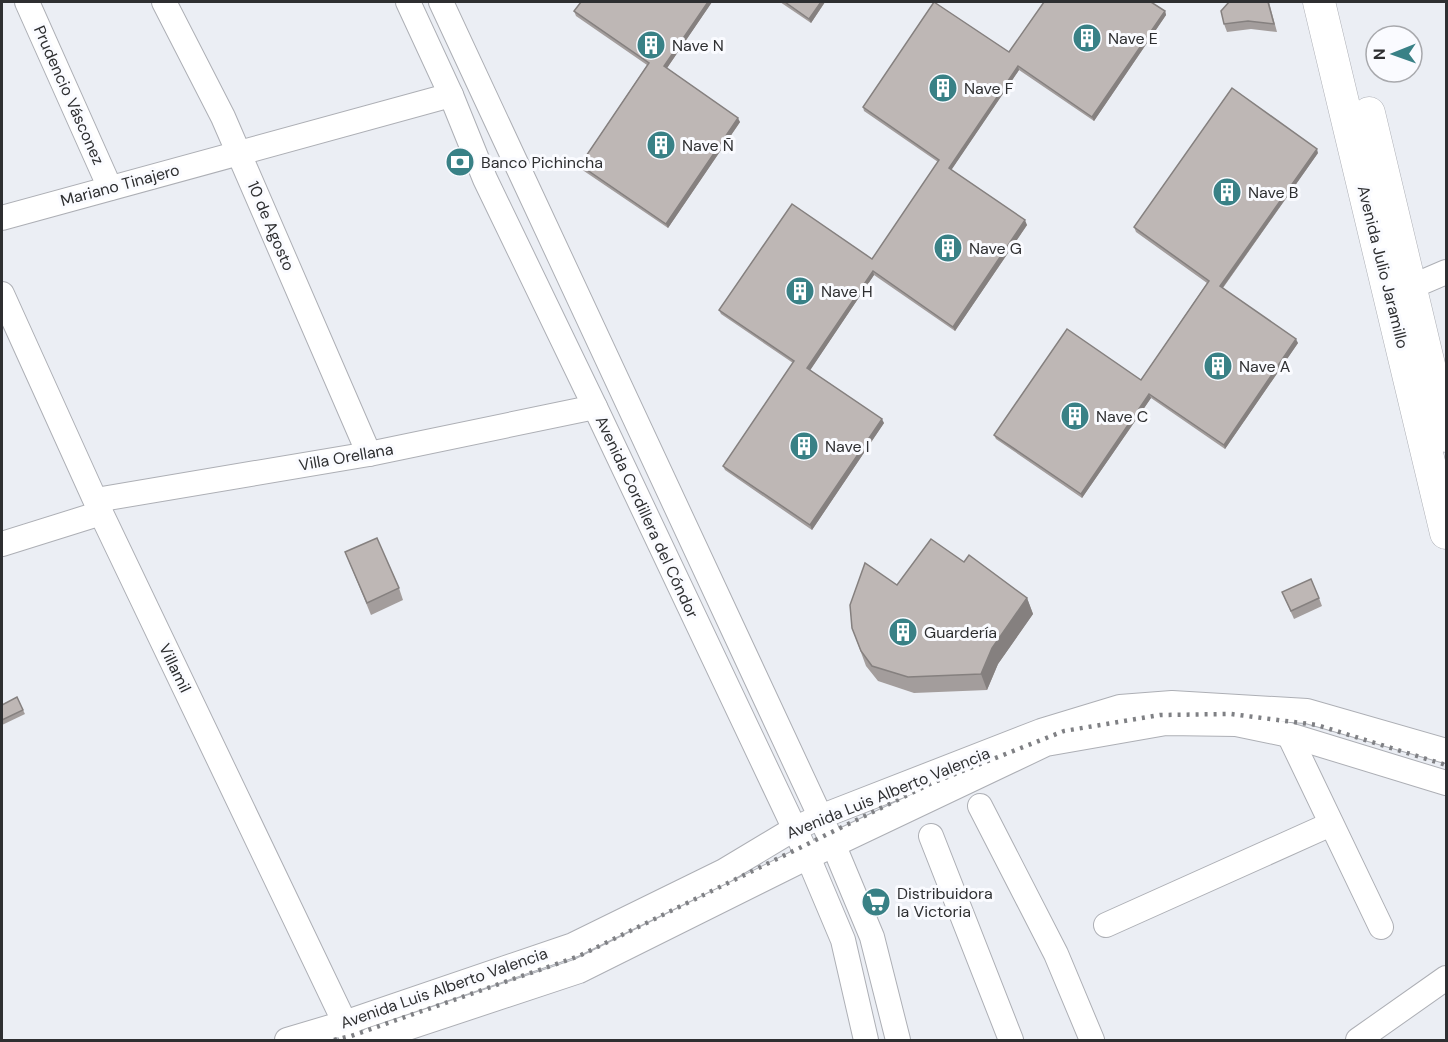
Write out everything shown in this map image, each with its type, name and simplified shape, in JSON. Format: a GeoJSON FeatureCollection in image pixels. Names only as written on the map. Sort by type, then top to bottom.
{"type":"FeatureCollection","features":[{"type":"Feature","properties":{"kind":"main road","name":"Avenida Julio Jaramillo"},"geometry":{"type":"LineString","coordinates":[[1319,2],[1446,533]]}},
{"type":"Feature","properties":{"kind":"main road","name":"Avenida Julio Jaramillo"},"geometry":{"type":"LineString","coordinates":[[1342,2],[1446,436]]}},
{"type":"Feature","properties":{"kind":"street","name":"Prudencio Vásconez"},"geometry":{"type":"LineString","coordinates":[[27,2],[110,188]]}},
{"type":"Feature","properties":{"kind":"street","name":"10 de Agosto"},"geometry":{"type":"LineString","coordinates":[[164,2],[223,117],[369,454]]}},
{"type":"Feature","properties":{"kind":"street","name":"Avenida Cordillera del Cóndor"},"geometry":{"type":"LineString","coordinates":[[408,2],[451,95],[485,179],[808,857],[843,940],[866,1041]]}},
{"type":"Feature","properties":{"kind":"street","name":"Avenida Cordillera del Cóndor"},"geometry":{"type":"LineString","coordinates":[[441,2],[834,846],[872,937],[898,1041]]}},
{"type":"Feature","properties":{"kind":"street","name":"Mariano Tinajero"},"geometry":{"type":"LineString","coordinates":[[2,218],[451,95]]}},
{"type":"Feature","properties":{"kind":"street"},"geometry":{"type":"LineString","coordinates":[[1411,287],[1446,272]]}},
{"type":"Feature","properties":{"kind":"street","name":"Villamil"},"geometry":{"type":"LineString","coordinates":[[2,294],[99,506],[348,1032]]}},
{"type":"Feature","properties":{"kind":"street","name":"Villa Orellana"},"geometry":{"type":"LineString","coordinates":[[2,544],[99,506],[369,454],[595,407]]}},
{"type":"Feature","properties":{"kind":"street","name":"Avenida Luis Alberto Valencia"},"geometry":{"type":"LineString","coordinates":[[287,1041],[348,1032],[573,945],[724,871],[794,829],[820,817],[1041,731],[1120,707],[1172,703],[1306,711],[1446,751]]}},
{"type":"Feature","properties":{"kind":"street","name":"Avenida Luis Alberto Valencia"},"geometry":{"type":"LineString","coordinates":[[371,1041],[579,971],[808,857],[1046,744],[1166,723],[1236,724],[1289,735],[1446,783]]}},
{"type":"Feature","properties":{"kind":"street"},"geometry":{"type":"LineString","coordinates":[[1289,735],[1381,927]]}},
{"type":"Feature","properties":{"kind":"street"},"geometry":{"type":"LineString","coordinates":[[980,806],[1056,954],[1092,1041]]}},
{"type":"Feature","properties":{"kind":"street"},"geometry":{"type":"LineString","coordinates":[[1106,925],[1331,824]]}},
{"type":"Feature","properties":{"kind":"street"},"geometry":{"type":"LineString","coordinates":[[931,836],[1011,1041]]}},
{"type":"Feature","properties":{"kind":"street"},"geometry":{"type":"LineString","coordinates":[[1358,1041],[1446,978]]}},
{"type":"Feature","properties":{"kind":"building","name":"Nave Ñ"},"geometry":{"type":"Polygon","coordinates":[[[581,2],[708,2],[664,66],[738,118],[666,224],[580,165],[649,63],[574,11],[581,2]]]}},
{"type":"Feature","properties":{"kind":"building"},"geometry":{"type":"Polygon","coordinates":[[[785,2],[821,2],[809,19],[785,2]]]}},
{"type":"Feature","properties":{"kind":"building"},"geometry":{"type":"Polygon","coordinates":[[[934,2],[1009,52],[1044,2],[1151,2],[1165,11],[1092,117],[1018,66],[949,168],[1025,220],[953,327],[873,271],[807,368],[882,419],[810,525],[723,466],[794,361],[719,310],[792,204],[872,259],[939,160],[863,107],[934,2]]]}},
{"type":"Feature","properties":{"kind":"building"},"geometry":{"type":"Polygon","coordinates":[[[1229,2],[1268,2],[1274,24],[1248,21],[1224,24],[1221,11],[1229,2]]]}},
{"type":"Feature","properties":{"kind":"building"},"geometry":{"type":"Polygon","coordinates":[[[1232,88],[1317,149],[1220,286],[1296,339],[1224,445],[1149,394],[1081,494],[994,435],[1067,329],[1141,380],[1209,281],[1134,227],[1232,88]]]}},
{"type":"Feature","properties":{"kind":"building"},"geometry":{"type":"Polygon","coordinates":[[[377,538],[399,588],[367,603],[345,552],[377,538]]]}},
{"type":"Feature","properties":{"kind":"building"},"geometry":{"type":"Polygon","coordinates":[[[931,539],[964,562],[969,555],[1027,598],[992,648],[981,674],[908,677],[872,666],[861,651],[852,628],[850,605],[865,563],[897,585],[931,539]]]}},
{"type":"Feature","properties":{"kind":"building"},"geometry":{"type":"Polygon","coordinates":[[[1311,579],[1319,598],[1291,611],[1282,592],[1311,579]]]}},
{"type":"Feature","properties":{"kind":"building"},"geometry":{"type":"Polygon","coordinates":[[[17,697],[23,710],[2,720],[2,705],[17,697]]]}},
{"type":"Feature","properties":{"kind":"railway"},"geometry":{"type":"LineString","coordinates":[[334,1040],[579,956],[932,783],[1064,731],[1160,715],[1231,714],[1317,725],[1446,765]]}},
{"type":"Feature","properties":{"kind":"place","name":"Nave E"},"geometry":{"type":"Point","coordinates":[1087,38]}},
{"type":"Feature","properties":{"kind":"place","name":"Nave N"},"geometry":{"type":"Point","coordinates":[651,45]}},
{"type":"Feature","properties":{"kind":"place","name":"Nave F"},"geometry":{"type":"Point","coordinates":[943,88]}},
{"type":"Feature","properties":{"kind":"place","name":"Nave Ñ"},"geometry":{"type":"Point","coordinates":[661,145]}},
{"type":"Feature","properties":{"kind":"place","name":"Banco Pichincha"},"geometry":{"type":"Point","coordinates":[460,162]}},
{"type":"Feature","properties":{"kind":"place","name":"Nave B"},"geometry":{"type":"Point","coordinates":[1227,192]}},
{"type":"Feature","properties":{"kind":"place","name":"Nave G"},"geometry":{"type":"Point","coordinates":[948,248]}},
{"type":"Feature","properties":{"kind":"place","name":"Nave H"},"geometry":{"type":"Point","coordinates":[800,291]}},
{"type":"Feature","properties":{"kind":"place","name":"Nave A"},"geometry":{"type":"Point","coordinates":[1218,366]}},
{"type":"Feature","properties":{"kind":"place","name":"Nave C"},"geometry":{"type":"Point","coordinates":[1075,416]}},
{"type":"Feature","properties":{"kind":"place","name":"Nave I"},"geometry":{"type":"Point","coordinates":[804,446]}},
{"type":"Feature","properties":{"kind":"place","name":"Guardería"},"geometry":{"type":"Point","coordinates":[903,632]}},
{"type":"Feature","properties":{"kind":"place","name":"Distribuidora la Victoria"},"geometry":{"type":"Point","coordinates":[876,902]}}]}
